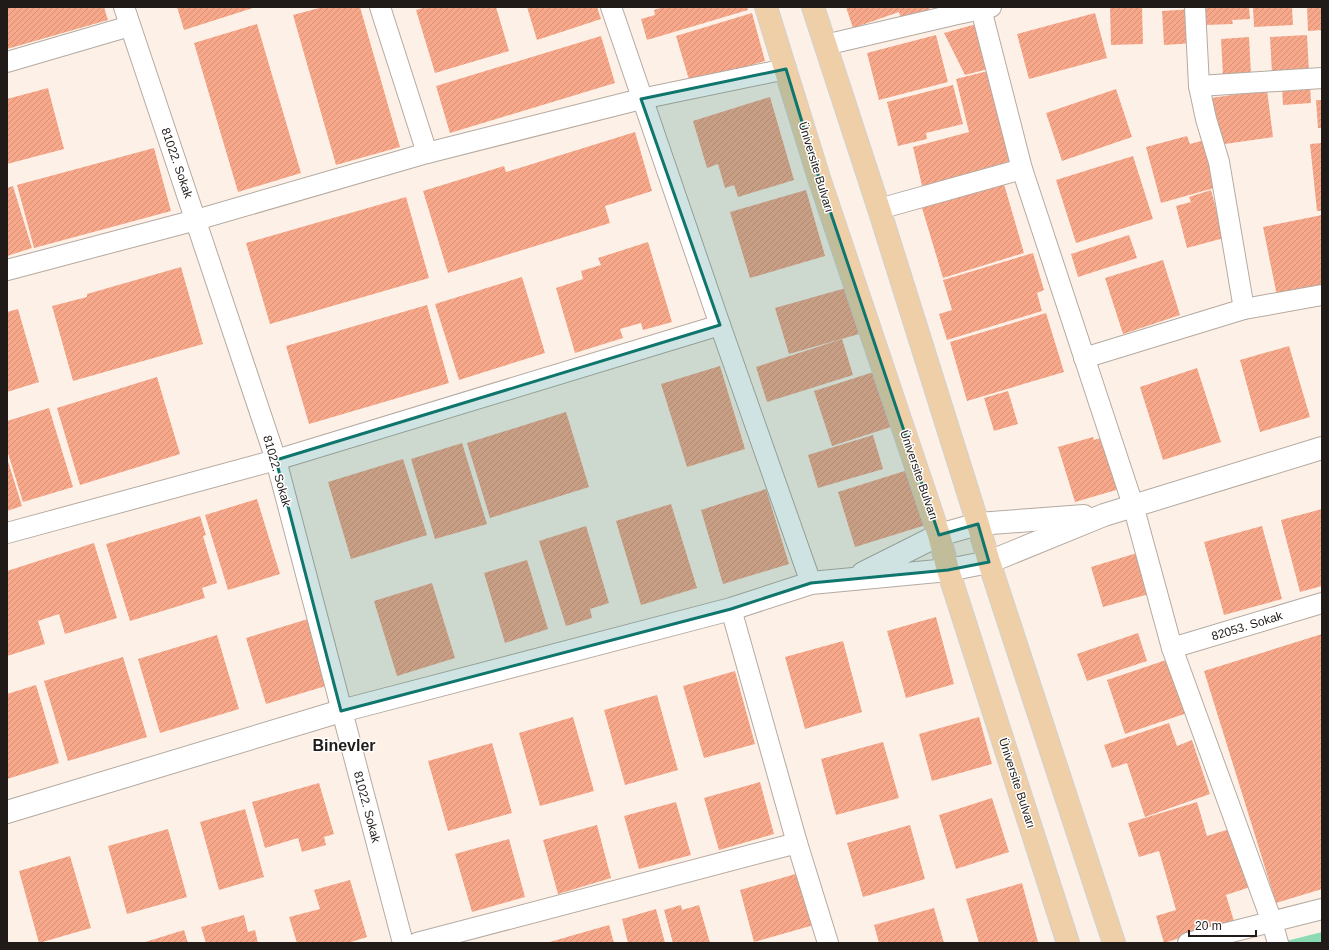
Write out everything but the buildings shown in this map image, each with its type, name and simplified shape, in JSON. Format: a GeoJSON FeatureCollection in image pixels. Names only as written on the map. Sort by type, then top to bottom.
{"type":"FeatureCollection","features":[{"type":"Feature","properties":{"kind":"main road","name":"Üniversite Bulvarı"},"geometry":{"type":"LineString","coordinates":[[766,7],[819,178],[939,535],[948,570],[1068,943]]}},
{"type":"Feature","properties":{"kind":"main road"},"geometry":{"type":"LineString","coordinates":[[813,7],[879,208],[989,562],[1114,943]]}},
{"type":"Feature","properties":{"kind":"street","name":"81022. Sokak"},"geometry":{"type":"LineString","coordinates":[[124,7],[276,460],[403,943]]}},
{"type":"Feature","properties":{"kind":"street"},"geometry":{"type":"LineString","coordinates":[[380,7],[427,153]]}},
{"type":"Feature","properties":{"kind":"street"},"geometry":{"type":"LineString","coordinates":[[611,7],[641,99],[720,325],[812,582]]}},
{"type":"Feature","properties":{"kind":"street"},"geometry":{"type":"LineString","coordinates":[[1195,7],[1199,86],[1206,119],[1219,162],[1244,309]]}},
{"type":"Feature","properties":{"kind":"street"},"geometry":{"type":"LineString","coordinates":[[825,45],[986,8],[1022,169],[1133,506],[1172,648],[1272,922],[1278,943]]}},
{"type":"Feature","properties":{"kind":"street"},"geometry":{"type":"LineString","coordinates":[[7,62],[130,26]]}},
{"type":"Feature","properties":{"kind":"street"},"geometry":{"type":"LineString","coordinates":[[7,270],[196,220],[427,153],[641,99],[786,69]]}},
{"type":"Feature","properties":{"kind":"street"},"geometry":{"type":"LineString","coordinates":[[1199,86],[1322,78]]}},
{"type":"Feature","properties":{"kind":"street"},"geometry":{"type":"LineString","coordinates":[[879,208],[1022,169]]}},
{"type":"Feature","properties":{"kind":"street"},"geometry":{"type":"LineString","coordinates":[[1084,358],[1244,309],[1322,295]]}},
{"type":"Feature","properties":{"kind":"street"},"geometry":{"type":"LineString","coordinates":[[7,532],[276,460],[720,325]]}},
{"type":"Feature","properties":{"kind":"street"},"geometry":{"type":"LineString","coordinates":[[7,812],[341,711],[731,609],[812,582],[948,570],[989,562],[1104,514],[1322,448]]}},
{"type":"Feature","properties":{"kind":"street"},"geometry":{"type":"LineString","coordinates":[[851,579],[939,535],[978,524],[1104,514]]}},
{"type":"Feature","properties":{"kind":"street","name":"82053. Sokak"},"geometry":{"type":"LineString","coordinates":[[1172,648],[1322,603]]}},
{"type":"Feature","properties":{"kind":"street"},"geometry":{"type":"LineString","coordinates":[[731,609],[797,843],[828,943]]}},
{"type":"Feature","properties":{"kind":"street"},"geometry":{"type":"LineString","coordinates":[[417,943],[797,843]]}},
{"type":"Feature","properties":{"kind":"street"},"geometry":{"type":"LineString","coordinates":[[1188,943],[1322,909]]}},
{"type":"Feature","properties":{"kind":"highlighted area"},"geometry":{"type":"Polygon","coordinates":[[[786,69],[819,178],[939,535],[978,524],[989,562],[948,570],[811,583],[731,609],[341,711],[276,460],[720,325],[641,99],[786,69]]]}},
{"type":"Feature","properties":{"kind":"green space"},"geometry":{"type":"Polygon","coordinates":[[[1322,932],[1322,943],[1282,943],[1282,942],[1322,932]]]}},
{"type":"Feature","properties":{"kind":"district","name":"Binevler"},"geometry":{"type":"Point","coordinates":[344,745]}}]}
